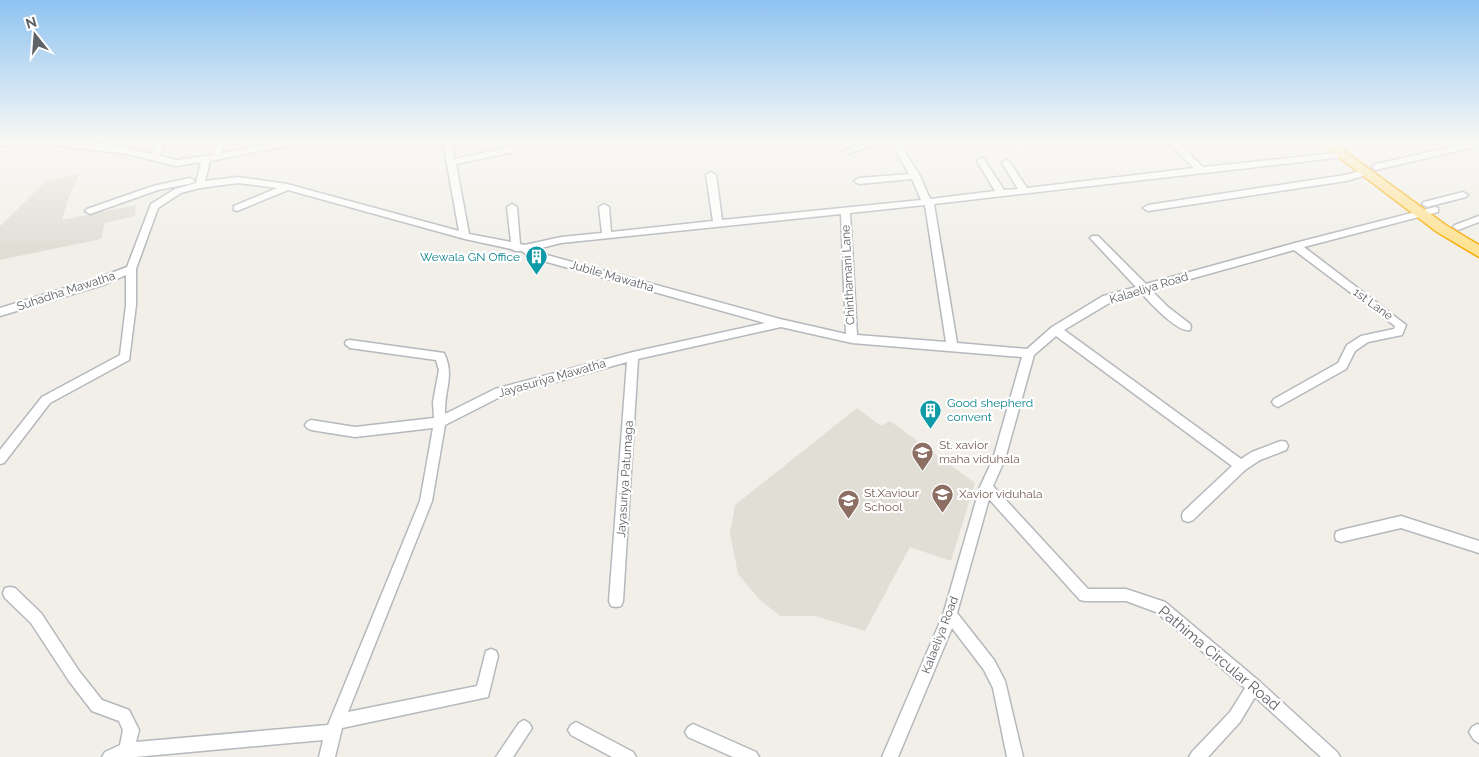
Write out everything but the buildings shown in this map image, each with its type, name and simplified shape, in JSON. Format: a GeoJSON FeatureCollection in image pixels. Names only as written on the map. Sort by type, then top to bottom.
{"type":"FeatureCollection","features":[{"type":"Feature","properties":{"kind":"highway"},"geometry":{"type":"LineString","coordinates":[[1383,177],[1428,210],[1479,252]]}},
{"type":"Feature","properties":{"kind":"highway"},"geometry":{"type":"LineString","coordinates":[[1428,210],[1479,240]]}},
{"type":"Feature","properties":{"kind":"street"},"geometry":{"type":"LineString","coordinates":[[201,182],[202,177]]}},
{"type":"Feature","properties":{"kind":"street"},"geometry":{"type":"LineString","coordinates":[[454,177],[465,236]]}},
{"type":"Feature","properties":{"kind":"street"},"geometry":{"type":"LineString","coordinates":[[711,177],[718,224]]}},
{"type":"Feature","properties":{"kind":"street"},"geometry":{"type":"LineString","coordinates":[[859,181],[900,177]]}},
{"type":"Feature","properties":{"kind":"street"},"geometry":{"type":"LineString","coordinates":[[916,177],[928,202],[952,348]]}},
{"type":"Feature","properties":{"kind":"street"},"geometry":{"type":"LineString","coordinates":[[991,177],[1000,192]]}},
{"type":"Feature","properties":{"kind":"street"},"geometry":{"type":"LineString","coordinates":[[1015,177],[1023,189]]}},
{"type":"Feature","properties":{"kind":"street"},"geometry":{"type":"LineString","coordinates":[[512,207],[521,248],[561,240],[928,202],[1023,189],[1139,177]]}},
{"type":"Feature","properties":{"kind":"street"},"geometry":{"type":"LineString","coordinates":[[1148,208],[1348,177]]}},
{"type":"Feature","properties":{"kind":"street","name":"Jubile Mawatha"},"geometry":{"type":"LineString","coordinates":[[201,182],[238,180],[287,187],[465,236],[521,248],[530,254],[780,323],[852,339],[1029,353]]}},
{"type":"Feature","properties":{"kind":"street"},"geometry":{"type":"LineString","coordinates":[[90,211],[156,188],[201,182]]}},
{"type":"Feature","properties":{"kind":"street"},"geometry":{"type":"LineString","coordinates":[[0,459],[46,400],[124,357],[131,305],[131,269],[154,206],[178,191],[201,182]]}},
{"type":"Feature","properties":{"kind":"street"},"geometry":{"type":"LineString","coordinates":[[237,208],[287,187]]}},
{"type":"Feature","properties":{"kind":"street","name":"Kalaeliya Road"},"geometry":{"type":"LineString","coordinates":[[890,757],[950,615],[986,487],[999,460],[1029,353],[1056,330],[1107,299],[1428,210],[1463,196]]}},
{"type":"Feature","properties":{"kind":"street"},"geometry":{"type":"LineString","coordinates":[[604,207],[607,236]]}},
{"type":"Feature","properties":{"kind":"street","name":"Chinthamani Lane"},"geometry":{"type":"LineString","coordinates":[[845,210],[852,339]]}},
{"type":"Feature","properties":{"kind":"street"},"geometry":{"type":"LineString","coordinates":[[1458,227],[1479,219]]}},
{"type":"Feature","properties":{"kind":"street"},"geometry":{"type":"LineString","coordinates":[[1094,238],[1164,310],[1186,327]]}},
{"type":"Feature","properties":{"kind":"street","name":"1st Lane"},"geometry":{"type":"LineString","coordinates":[[1278,402],[1342,366],[1351,348],[1365,339],[1398,332],[1401,325],[1295,246]]}},
{"type":"Feature","properties":{"kind":"street","name":"Suhadha Mawatha"},"geometry":{"type":"LineString","coordinates":[[0,312],[102,281],[131,269]]}},
{"type":"Feature","properties":{"kind":"street","name":"Jayasuriya Mawatha"},"geometry":{"type":"LineString","coordinates":[[440,422],[495,394],[632,356],[780,323]]}},
{"type":"Feature","properties":{"kind":"street"},"geometry":{"type":"LineString","coordinates":[[1056,330],[1241,466]]}},
{"type":"Feature","properties":{"kind":"street"},"geometry":{"type":"LineString","coordinates":[[326,757],[335,727],[426,501],[440,422],[439,402],[445,370],[440,356],[350,344]]}},
{"type":"Feature","properties":{"kind":"street","name":"Jayasuriya Patumaga"},"geometry":{"type":"LineString","coordinates":[[616,601],[632,356]]}},
{"type":"Feature","properties":{"kind":"street"},"geometry":{"type":"LineString","coordinates":[[311,425],[355,432],[440,422]]}},
{"type":"Feature","properties":{"kind":"street"},"geometry":{"type":"LineString","coordinates":[[1188,516],[1241,466],[1256,456],[1282,446]]}},
{"type":"Feature","properties":{"kind":"street","name":"Pathima Circular Road"},"geometry":{"type":"LineString","coordinates":[[986,487],[1085,595],[1126,595],[1160,607],[1254,686],[1332,757]]}},
{"type":"Feature","properties":{"kind":"street"},"geometry":{"type":"LineString","coordinates":[[1341,536],[1400,522],[1479,547]]}},
{"type":"Feature","properties":{"kind":"street"},"geometry":{"type":"LineString","coordinates":[[10,593],[36,618],[74,676],[97,706],[124,715],[131,730],[127,750]]}},
{"type":"Feature","properties":{"kind":"street"},"geometry":{"type":"LineString","coordinates":[[950,615],[990,665],[1000,686],[1015,757]]}},
{"type":"Feature","properties":{"kind":"street"},"geometry":{"type":"LineString","coordinates":[[110,757],[127,750],[335,727],[483,692],[491,656]]}},
{"type":"Feature","properties":{"kind":"street"},"geometry":{"type":"LineString","coordinates":[[1197,757],[1235,717],[1254,686]]}},
{"type":"Feature","properties":{"kind":"street"},"geometry":{"type":"LineString","coordinates":[[504,757],[524,728]]}},
{"type":"Feature","properties":{"kind":"street"},"geometry":{"type":"LineString","coordinates":[[576,730],[628,757]]}},
{"type":"Feature","properties":{"kind":"street"},"geometry":{"type":"LineString","coordinates":[[693,732],[751,757]]}},
{"type":"Feature","properties":{"kind":"shaded area"},"geometry":{"type":"Polygon","coordinates":[[[62,177],[78,177],[69,197],[62,220],[136,205],[135,216],[105,223],[101,239],[0,260],[0,226],[46,181],[62,177]]]}},
{"type":"Feature","properties":{"kind":"shaded area","name":"St.Xaviour School"},"geometry":{"type":"Polygon","coordinates":[[[857,408],[881,426],[890,421],[975,483],[951,561],[910,547],[865,631],[815,616],[780,616],[760,600],[738,574],[730,533],[735,505],[857,408]]]}},
{"type":"Feature","properties":{"kind":"place","name":"Wewala GN Office"},"geometry":{"type":"Point","coordinates":[536,276]}},
{"type":"Feature","properties":{"kind":"place","name":"Good shepherd convent"},"geometry":{"type":"Point","coordinates":[931,429]}},
{"type":"Feature","properties":{"kind":"place","name":"St. xavior maha viduhala"},"geometry":{"type":"Point","coordinates":[923,471]}},
{"type":"Feature","properties":{"kind":"place","name":"Xavior viduhala"},"geometry":{"type":"Point","coordinates":[943,513]}},
{"type":"Feature","properties":{"kind":"place","name":"St.Xaviour School"},"geometry":{"type":"Point","coordinates":[848,519]}}]}
